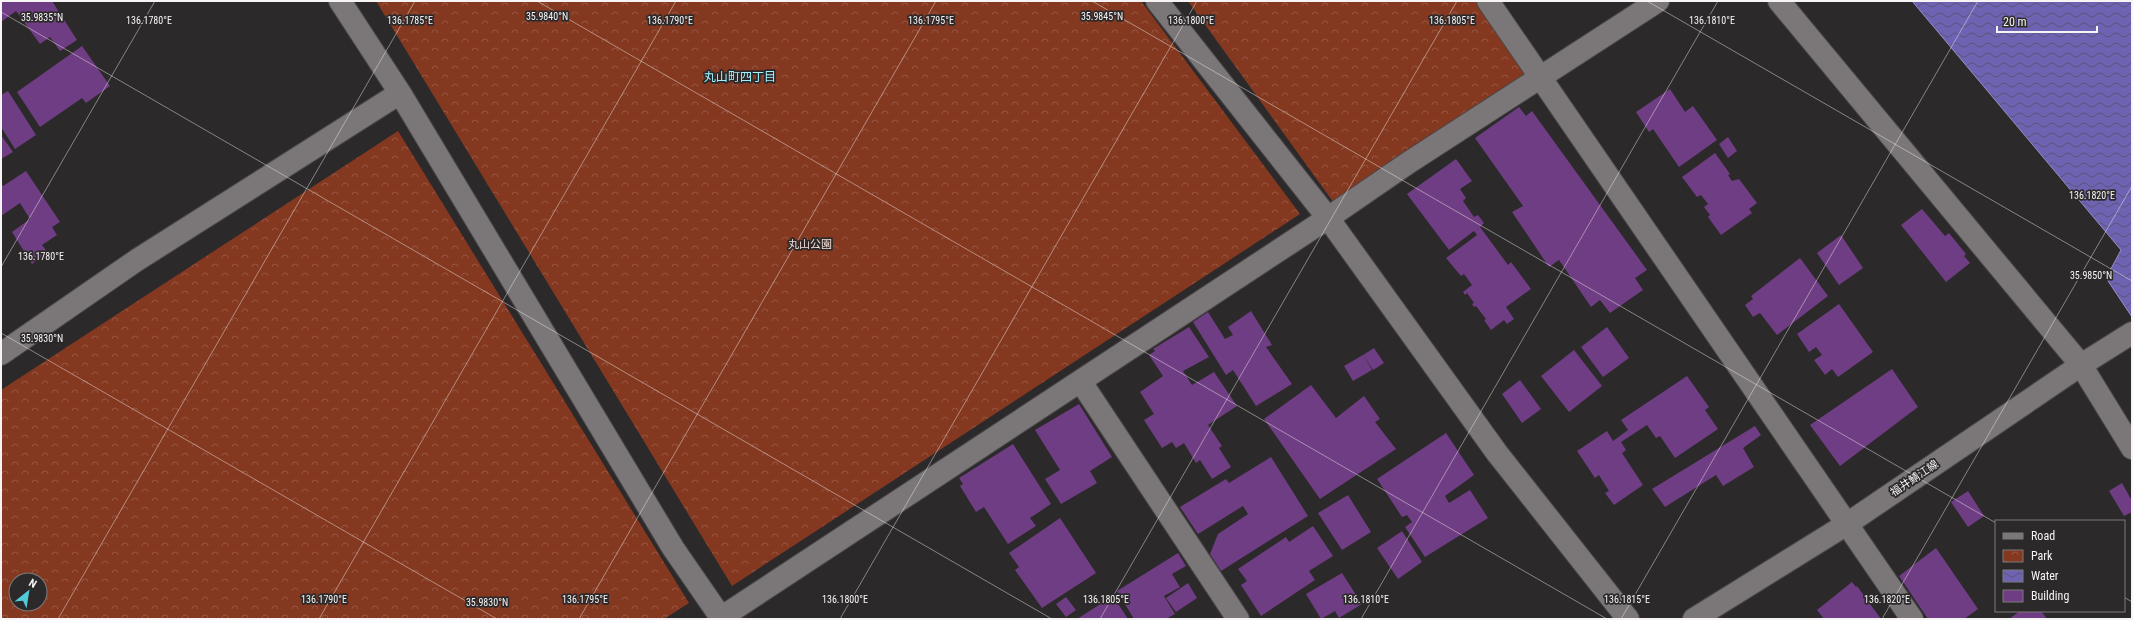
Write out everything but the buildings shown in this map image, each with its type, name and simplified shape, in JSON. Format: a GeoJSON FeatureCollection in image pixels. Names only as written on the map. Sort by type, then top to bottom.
{"type":"FeatureCollection","features":[{"type":"Feature","properties":{"kind":"street"},"geometry":{"type":"LineString","coordinates":[[340,1],[400,93],[673,548],[721,619],[1328,218],[1408,163],[1658,1]]}},
{"type":"Feature","properties":{"kind":"street"},"geometry":{"type":"LineString","coordinates":[[1158,1],[1328,218],[1497,453],[1628,619]]}},
{"type":"Feature","properties":{"kind":"street"},"geometry":{"type":"LineString","coordinates":[[1488,1],[1912,619]]}},
{"type":"Feature","properties":{"kind":"street"},"geometry":{"type":"LineString","coordinates":[[1778,1],[2081,365],[2132,448]]}},
{"type":"Feature","properties":{"kind":"street"},"geometry":{"type":"LineString","coordinates":[[1,354],[137,260],[400,93]]}},
{"type":"Feature","properties":{"kind":"street","name":"福井鯖江線"},"geometry":{"type":"LineString","coordinates":[[1694,619],[1846,524],[2081,365],[2129,335]]}},
{"type":"Feature","properties":{"kind":"street"},"geometry":{"type":"LineString","coordinates":[[1080,382],[1238,619]]}},
{"type":"Feature","properties":{"kind":"green space","name":"丸山公園"},"geometry":{"type":"Polygon","coordinates":[[[376,1],[1141,1],[1300,214],[732,586],[376,1]]]}},
{"type":"Feature","properties":{"kind":"green space"},"geometry":{"type":"Polygon","coordinates":[[[1188,1],[1482,1],[1540,78],[1339,210],[1188,1]]]}},
{"type":"Feature","properties":{"kind":"green space"},"geometry":{"type":"Polygon","coordinates":[[[398,131],[689,603],[664,619],[1,619],[1,390],[398,131]]]}},
{"type":"Feature","properties":{"kind":"water"},"geometry":{"type":"Polygon","coordinates":[[[1912,1],[2132,1],[2132,317],[2106,278],[2121,250],[1912,1]]]}},
{"type":"Feature","properties":{"kind":"district","name":"丸山町四丁目"},"geometry":{"type":"Point","coordinates":[740,77]}}]}
